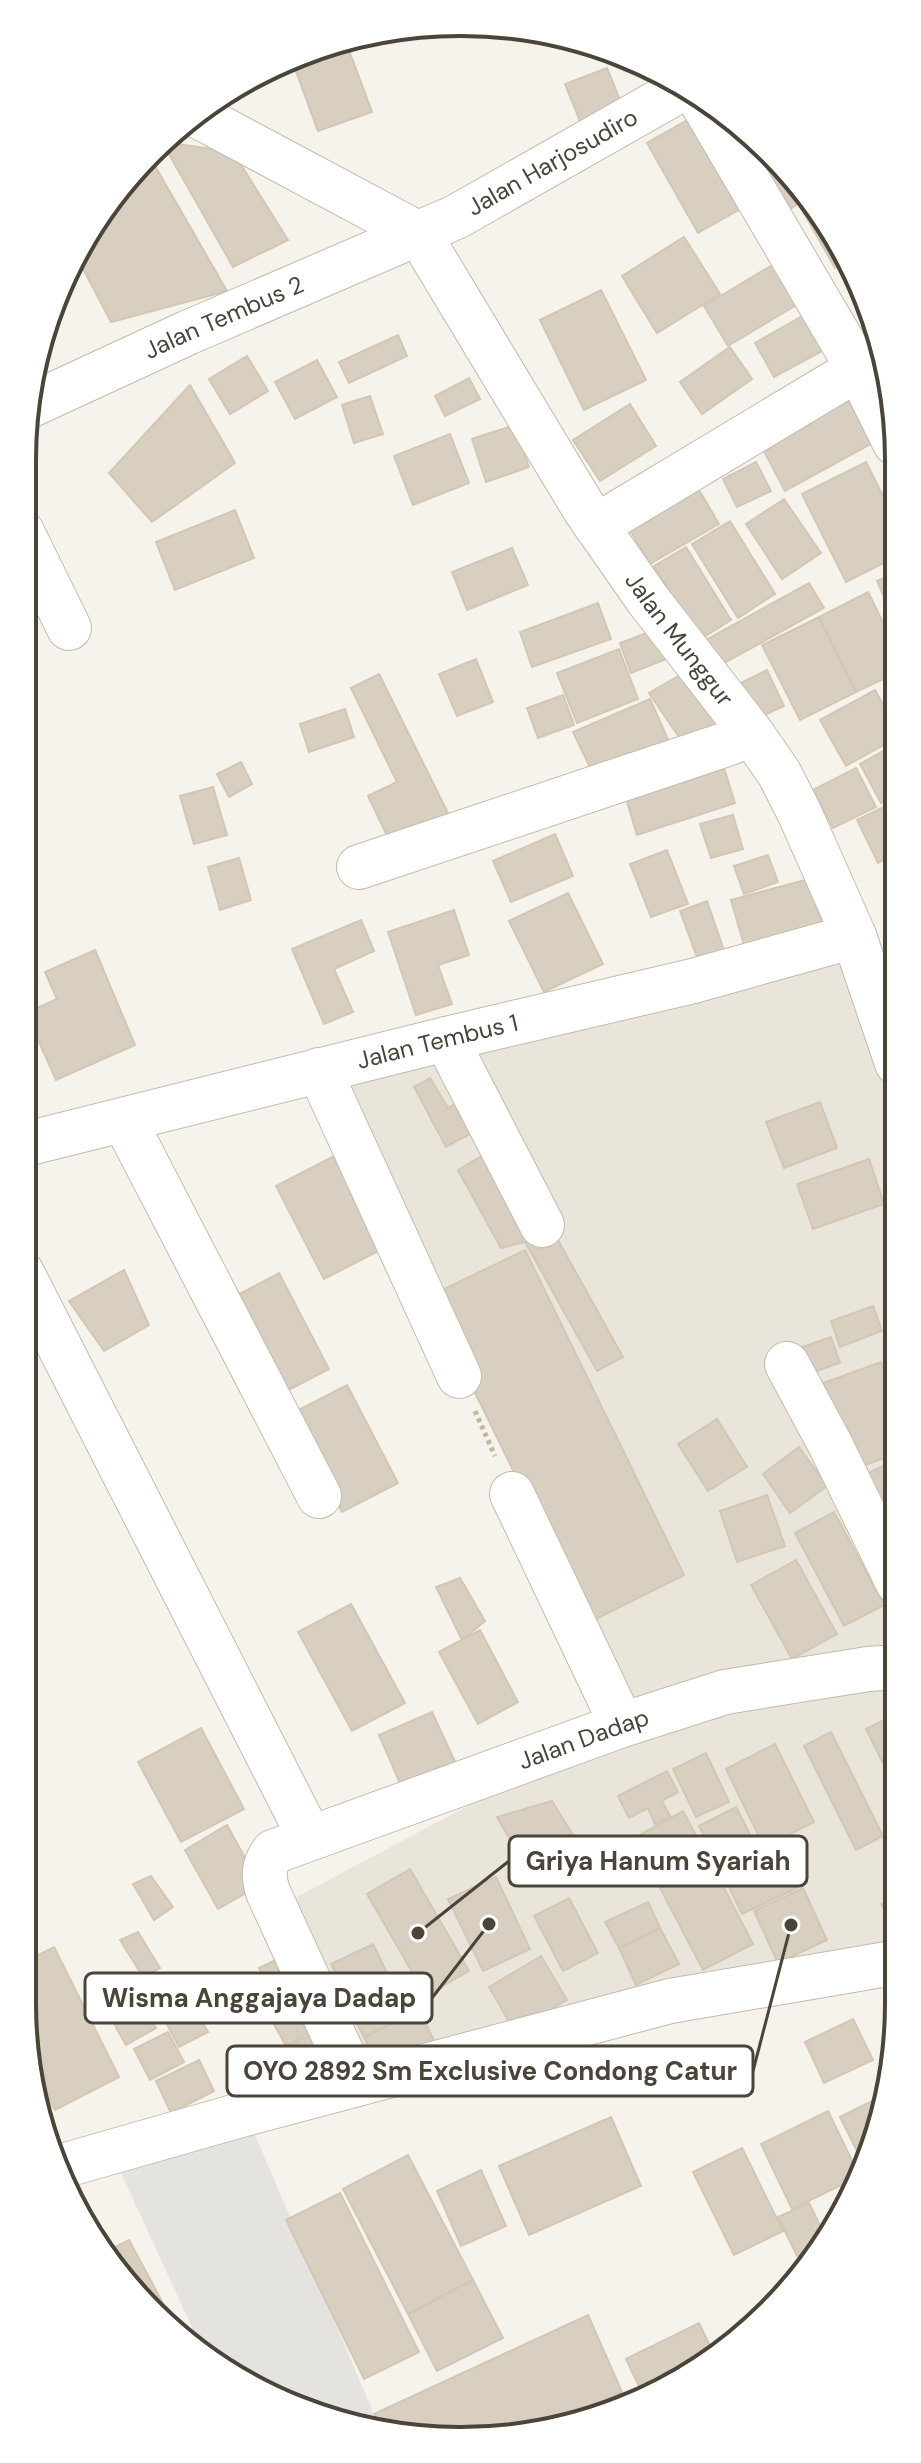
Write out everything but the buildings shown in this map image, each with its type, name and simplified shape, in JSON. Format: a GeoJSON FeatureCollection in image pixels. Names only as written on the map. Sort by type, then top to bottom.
{"type":"FeatureCollection","features":[{"type":"Feature","properties":{"kind":"street","name":"Jalan Harjosudiro"},"geometry":{"type":"LineString","coordinates":[[419,234],[456,217],[674,93]]}},
{"type":"Feature","properties":{"kind":"street"},"geometry":{"type":"LineString","coordinates":[[207,121],[419,234]]}},
{"type":"Feature","properties":{"kind":"street"},"geometry":{"type":"LineString","coordinates":[[715,121],[870,362],[879,391]]}},
{"type":"Feature","properties":{"kind":"street","name":"Jalan Tembus 2"},"geometry":{"type":"LineString","coordinates":[[41,401],[187,333],[419,234]]}},
{"type":"Feature","properties":{"kind":"street","name":"Jalan Munggur"},"geometry":{"type":"LineString","coordinates":[[419,234],[596,526],[657,613],[779,773],[854,936],[885,1028]]}},
{"type":"Feature","properties":{"kind":"street"},"geometry":{"type":"LineString","coordinates":[[596,526],[870,362]]}},
{"type":"Feature","properties":{"kind":"street"},"geometry":{"type":"LineString","coordinates":[[36,561],[69,628]]}},
{"type":"Feature","properties":{"kind":"street"},"geometry":{"type":"LineString","coordinates":[[359,867],[752,734]]}},
{"type":"Feature","properties":{"kind":"street","name":"Jalan Tembus 1"},"geometry":{"type":"LineString","coordinates":[[36,1142],[693,981],[854,936]]}},
{"type":"Feature","properties":{"kind":"street"},"geometry":{"type":"LineString","coordinates":[[446,1039],[542,1225]]}},
{"type":"Feature","properties":{"kind":"street"},"geometry":{"type":"LineString","coordinates":[[319,1070],[459,1376]]}},
{"type":"Feature","properties":{"kind":"street"},"geometry":{"type":"LineString","coordinates":[[124,1120],[319,1496]]}},
{"type":"Feature","properties":{"kind":"street"},"geometry":{"type":"LineString","coordinates":[[36,1302],[294,1843],[273,1852],[264,1865],[264,1880],[356,2084]]}},
{"type":"Feature","properties":{"kind":"street"},"geometry":{"type":"LineString","coordinates":[[787,1364],[885,1558]]}},
{"type":"Feature","properties":{"kind":"street"},"geometry":{"type":"LineString","coordinates":[[512,1494],[622,1725]]}},
{"type":"Feature","properties":{"kind":"street","name":"Jalan Dadap"},"geometry":{"type":"LineString","coordinates":[[294,1843],[622,1725],[725,1692],[885,1668]]}},
{"type":"Feature","properties":{"kind":"street"},"geometry":{"type":"LineString","coordinates":[[68,2165],[670,2001],[885,1964]]}},
{"type":"Feature","properties":{"kind":"path"},"geometry":{"type":"LineString","coordinates":[[459,1376],[512,1494]]}},
{"type":"Feature","properties":{"kind":"shaded area"},"geometry":{"type":"Polygon","coordinates":[[[861,942],[885,1025],[885,1969],[362,2082],[276,1908],[639,1715],[328,1066],[861,942]]]}},
{"type":"Feature","properties":{"kind":"shaded area"},"geometry":{"type":"Polygon","coordinates":[[[247,2116],[374,2414],[369,2417],[351,2413],[298,2395],[248,2370],[195,2333],[115,2160],[247,2116]]]}},
{"type":"Feature","properties":{"kind":"place","name":"Wisma Anggajaya Dadap"},"geometry":{"type":"Point","coordinates":[489,1924]}},
{"type":"Feature","properties":{"kind":"place","name":"OYO 2892 Sm Exclusive Condong Catur"},"geometry":{"type":"Point","coordinates":[791,1925]}},
{"type":"Feature","properties":{"kind":"place","name":"Griya Hanum Syariah"},"geometry":{"type":"Point","coordinates":[418,1933]}}]}
